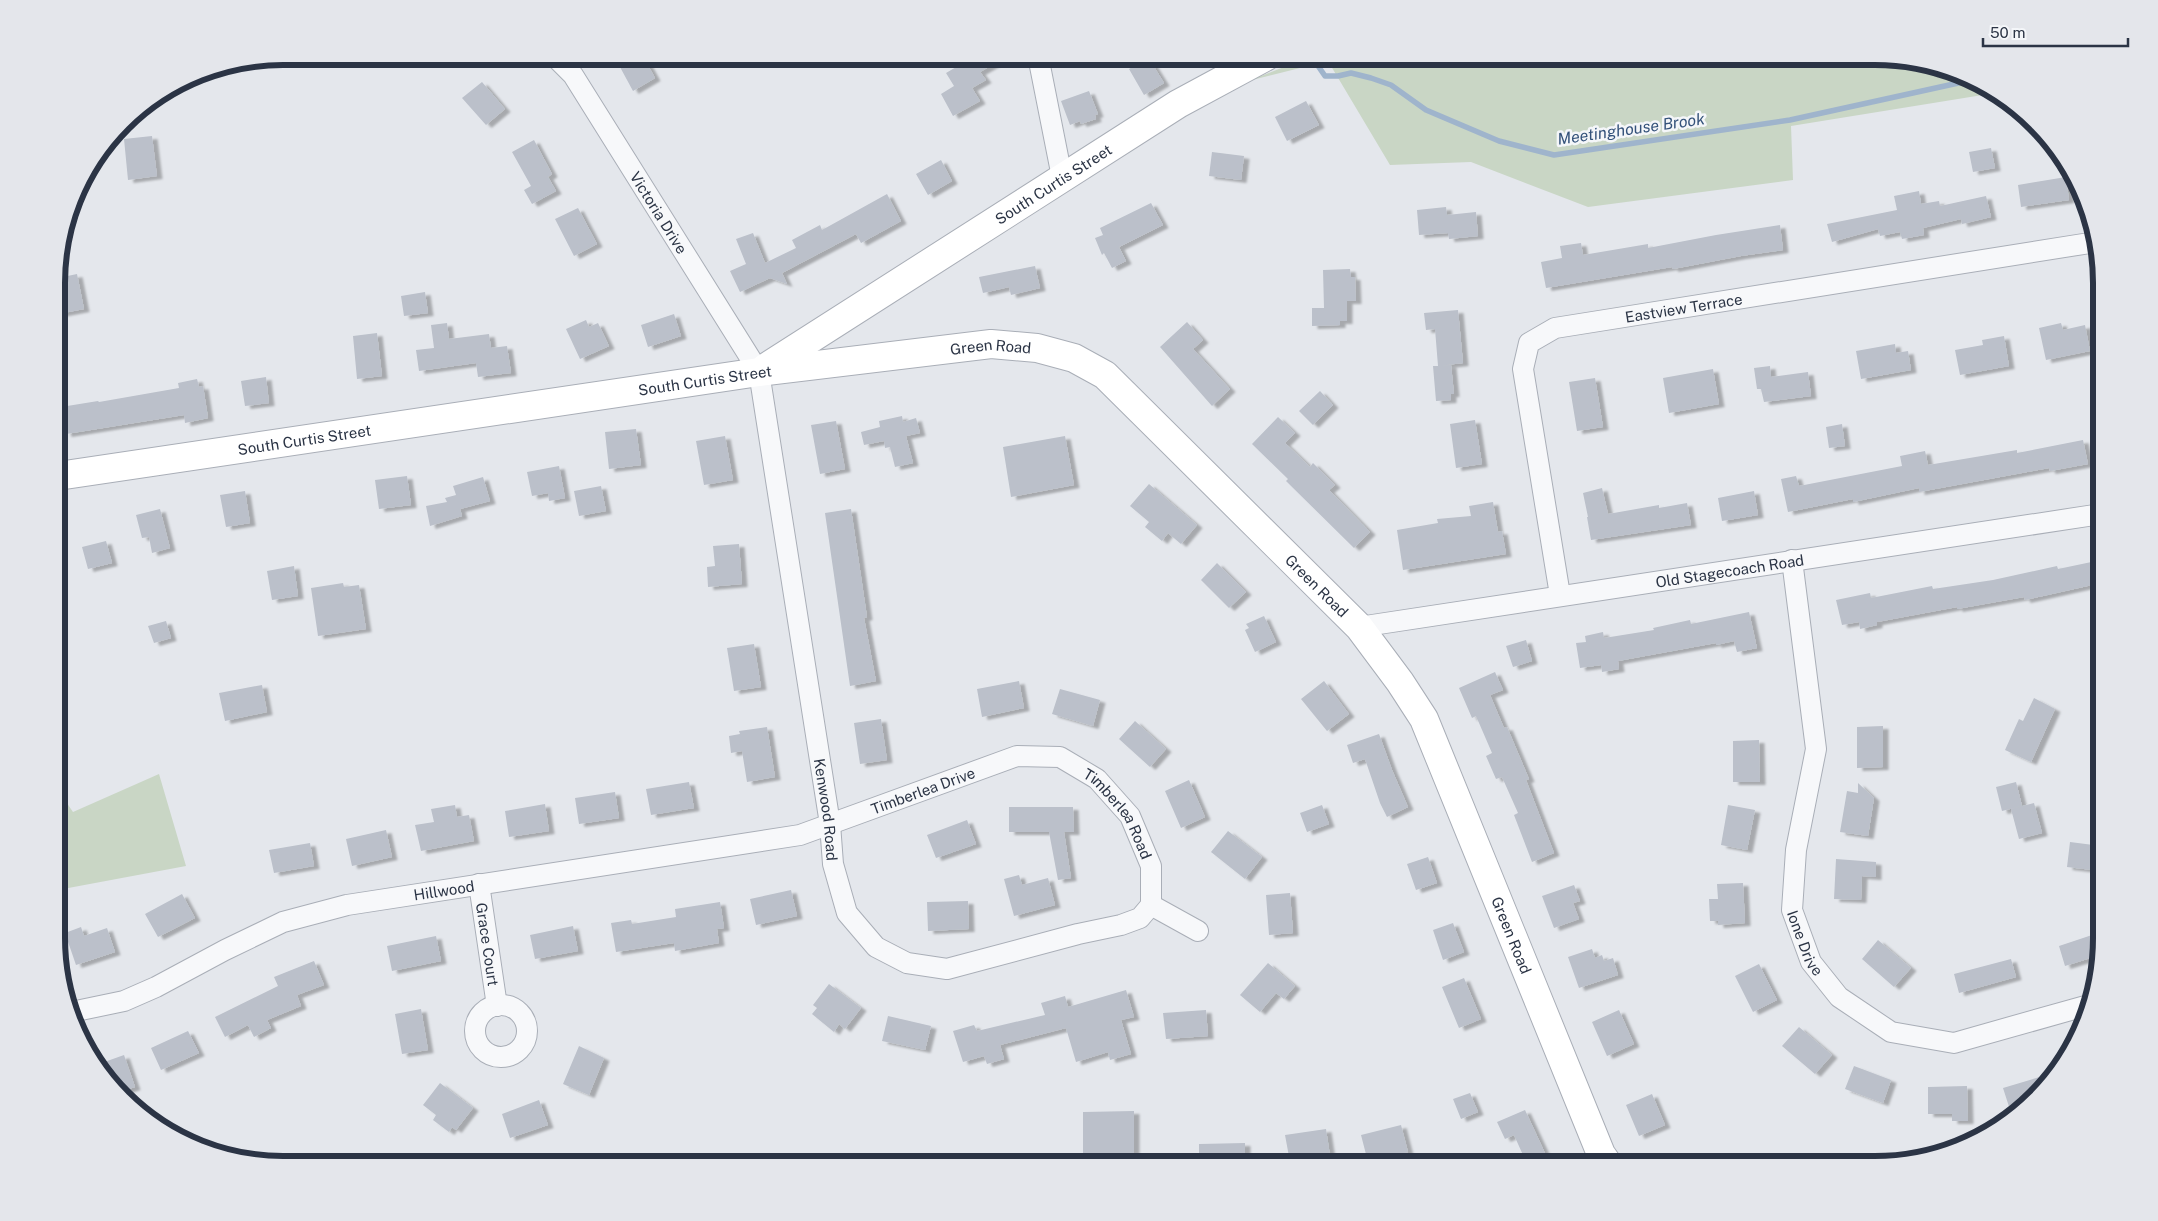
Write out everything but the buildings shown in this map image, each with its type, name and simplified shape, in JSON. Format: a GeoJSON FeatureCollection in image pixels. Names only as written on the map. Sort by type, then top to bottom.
{"type":"FeatureCollection","features":[{"type":"Feature","properties":{"kind":"street","name":"Victoria Drive"},"geometry":{"type":"LineString","coordinates":[[563,65],[573,75],[760,372]]}},
{"type":"Feature","properties":{"kind":"street"},"geometry":{"type":"LineString","coordinates":[[1040,65],[1062,177]]}},
{"type":"Feature","properties":{"kind":"street","name":"South Curtis Street"},"geometry":{"type":"LineString","coordinates":[[65,475],[760,372],[1178,104],[1250,65]]}},
{"type":"Feature","properties":{"kind":"street","name":"Eastview Terrace"},"geometry":{"type":"LineString","coordinates":[[1560,595],[1523,369],[1529,343],[1555,328],[2089,243]]}},
{"type":"Feature","properties":{"kind":"street","name":"Green Road"},"geometry":{"type":"LineString","coordinates":[[760,372],[991,344],[1037,348],[1074,358],[1105,375],[1359,627],[1400,682],[1424,719],[1602,1156]]}},
{"type":"Feature","properties":{"kind":"street","name":"Kenwood Road"},"geometry":{"type":"LineString","coordinates":[[760,372],[830,824],[833,864],[847,913],[876,947],[907,963],[946,969],[1121,924],[1140,918],[1151,905]]}},
{"type":"Feature","properties":{"kind":"street","name":"Old Stagecoach Road"},"geometry":{"type":"LineString","coordinates":[[1359,627],[2093,515]]}},
{"type":"Feature","properties":{"kind":"street","name":"Ione Drive"},"geometry":{"type":"LineString","coordinates":[[1792,560],[1816,749],[1796,850],[1792,910],[1811,962],[1839,997],[1891,1032],[1954,1042],[2081,1007]]}},
{"type":"Feature","properties":{"kind":"street","name":"Timberlea Drive"},"geometry":{"type":"LineString","coordinates":[[830,824],[1017,756]]}},
{"type":"Feature","properties":{"kind":"street","name":"Timberlea Road"},"geometry":{"type":"LineString","coordinates":[[1017,756],[1060,757],[1097,779],[1130,816],[1151,866],[1151,905]]}},
{"type":"Feature","properties":{"kind":"street","name":"Hillwood"},"geometry":{"type":"LineString","coordinates":[[78,1011],[124,1001],[156,987],[283,922],[347,904],[800,835],[830,824]]}},
{"type":"Feature","properties":{"kind":"street","name":"Grace Court"},"geometry":{"type":"LineString","coordinates":[[479,884],[496,1006]]}},
{"type":"Feature","properties":{"kind":"street"},"geometry":{"type":"LineString","coordinates":[[1151,905],[1198,931]]}},
{"type":"Feature","properties":{"kind":"green space"},"geometry":{"type":"Polygon","coordinates":[[[1289,65],[1312,65],[1248,81],[1289,65]]]}},
{"type":"Feature","properties":{"kind":"green space"},"geometry":{"type":"Polygon","coordinates":[[[1330,65],[1889,65],[1931,72],[1985,95],[1791,126],[1793,180],[1588,207],[1471,162],[1390,165],[1330,65]]]}},
{"type":"Feature","properties":{"kind":"green space"},"geometry":{"type":"Polygon","coordinates":[[[159,774],[186,866],[65,889],[65,800],[73,812],[159,774]]]}},
{"type":"Feature","properties":{"kind":"waterway","name":"Meetinghouse Brook"},"geometry":{"type":"LineString","coordinates":[[1317,65],[1325,76],[1351,73],[1371,78],[1391,85],[1426,110],[1499,141],[1554,155],[1790,120],[1960,83]]}}]}
